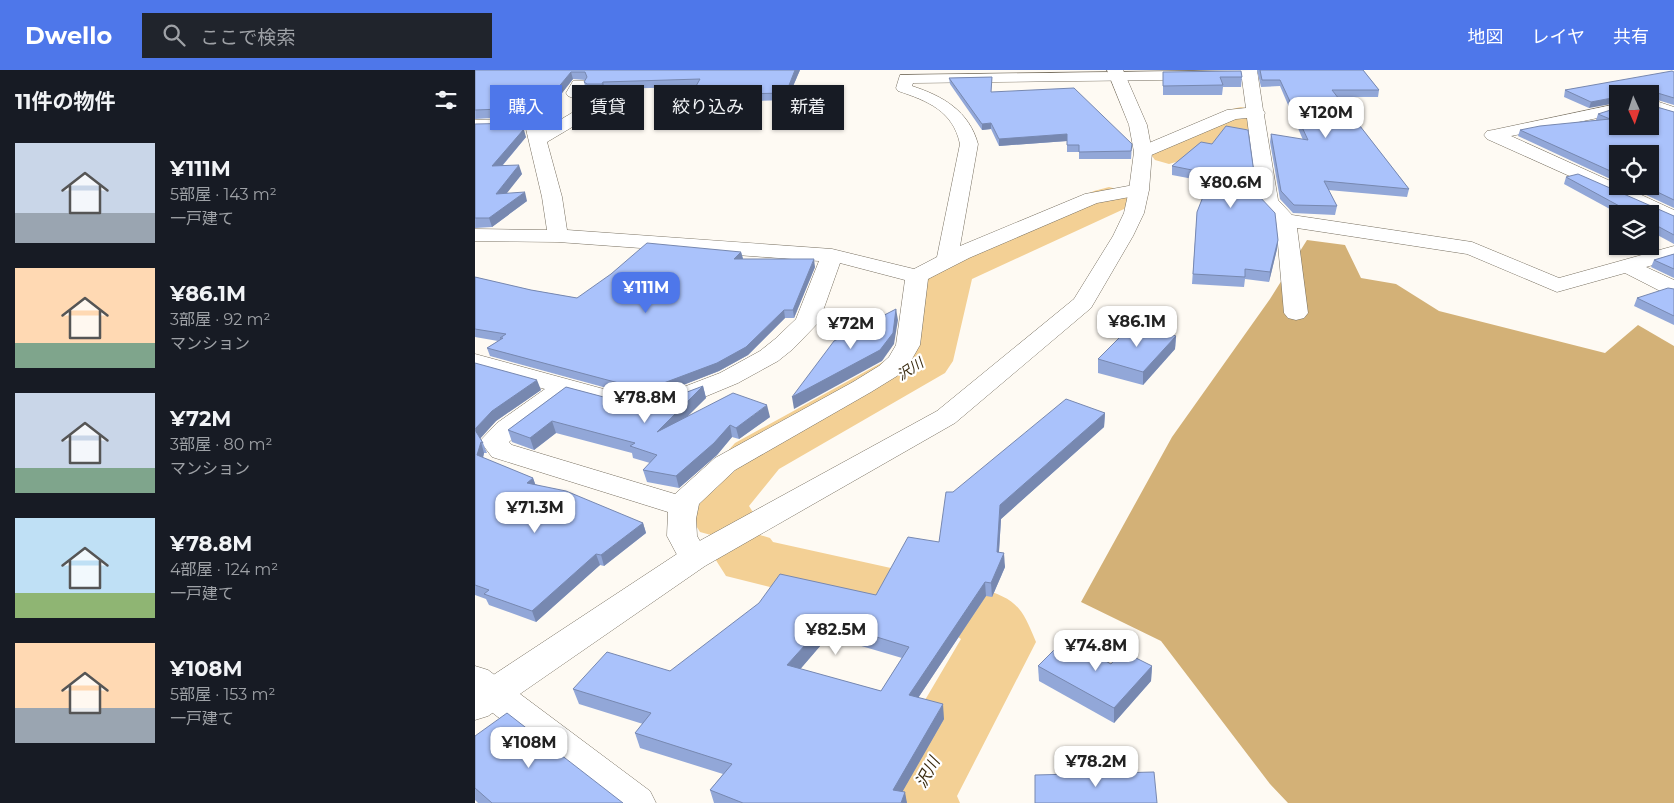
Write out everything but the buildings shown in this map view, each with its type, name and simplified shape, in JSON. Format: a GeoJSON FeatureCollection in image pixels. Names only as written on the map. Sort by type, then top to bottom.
{"type":"FeatureCollection","features":[{"type":"Feature","properties":{"kind":"street"},"geometry":{"type":"LineString","coordinates":[[947,261],[969,144],[967,131],[953,112],[924,95],[904,88],[906,78],[1249,72],[1257,114],[1268,202],[1287,220],[1472,248],[1557,285],[1674,252]]}},
{"type":"Feature","properties":{"kind":"street"},"geometry":{"type":"LineString","coordinates":[[636,803],[481,693],[694,558],[946,417],[1083,303],[1123,236],[1134,213],[1139,190],[1143,152],[1138,125],[1116,73]]}},
{"type":"Feature","properties":{"kind":"street"},"geometry":{"type":"LineString","coordinates":[[536,141],[600,104],[574,93],[579,84]]}},
{"type":"Feature","properties":{"kind":"street"},"geometry":{"type":"LineString","coordinates":[[1659,101],[1674,97]]}},
{"type":"Feature","properties":{"kind":"street"},"geometry":{"type":"LineString","coordinates":[[1659,107],[1674,113]]}},
{"type":"Feature","properties":{"kind":"street"},"geometry":{"type":"LineString","coordinates":[[1609,111],[1493,135],[1674,217]]}},
{"type":"Feature","properties":{"kind":"street"},"geometry":{"type":"LineString","coordinates":[[1143,152],[1233,114],[1257,114]]}},
{"type":"Feature","properties":{"kind":"street"},"geometry":{"type":"LineString","coordinates":[[475,125],[530,123],[534,128],[552,197],[558,236]]}},
{"type":"Feature","properties":{"kind":"street"},"geometry":{"type":"LineString","coordinates":[[475,235],[558,236],[832,254],[917,276],[961,253],[1092,198],[1139,190]]}},
{"type":"Feature","properties":{"kind":"street"},"geometry":{"type":"LineString","coordinates":[[1287,220],[1296,313]]}},
{"type":"Feature","properties":{"kind":"street"},"geometry":{"type":"LineString","coordinates":[[475,249],[497,236]]}},
{"type":"Feature","properties":{"kind":"street"},"geometry":{"type":"LineString","coordinates":[[649,410],[729,378],[769,356],[784,344],[807,322],[832,254]]}},
{"type":"Feature","properties":{"kind":"street"},"geometry":{"type":"LineString","coordinates":[[1626,265],[1674,289]]}},
{"type":"Feature","properties":{"kind":"street"},"geometry":{"type":"LineString","coordinates":[[694,558],[682,536],[681,519],[685,501],[725,464],[862,387],[888,371],[899,361],[908,345],[917,276]]}},
{"type":"Feature","properties":{"kind":"street"},"geometry":{"type":"LineString","coordinates":[[475,362],[621,402]]}},
{"type":"Feature","properties":{"kind":"street"},"geometry":{"type":"LineString","coordinates":[[565,387],[507,429],[495,441],[502,451],[684,508]]}},
{"type":"Feature","properties":{"kind":"shaded area"},"geometry":{"type":"Polygon","coordinates":[[[1307,240],[1345,245],[1361,278],[1396,284],[1439,311],[1605,353],[1638,325],[1674,346],[1674,803],[1288,803],[1270,784],[1161,641],[1081,602],[1172,437],[1270,299],[1307,240]]]}},
{"type":"Feature","properties":{"kind":"waterway","name":"沢川"},"geometry":{"type":"LineString","coordinates":[[1169,152],[1241,118]]}},
{"type":"Feature","properties":{"kind":"waterway","name":"沢川"},"geometry":{"type":"LineString","coordinates":[[723,517],[715,505],[757,456],[926,361],[950,271],[1109,200]]}},
{"type":"Feature","properties":{"kind":"waterway","name":"沢川"},"geometry":{"type":"LineString","coordinates":[[746,554],[750,560],[977,613],[993,626],[999,642],[912,799],[917,803]]}}]}
